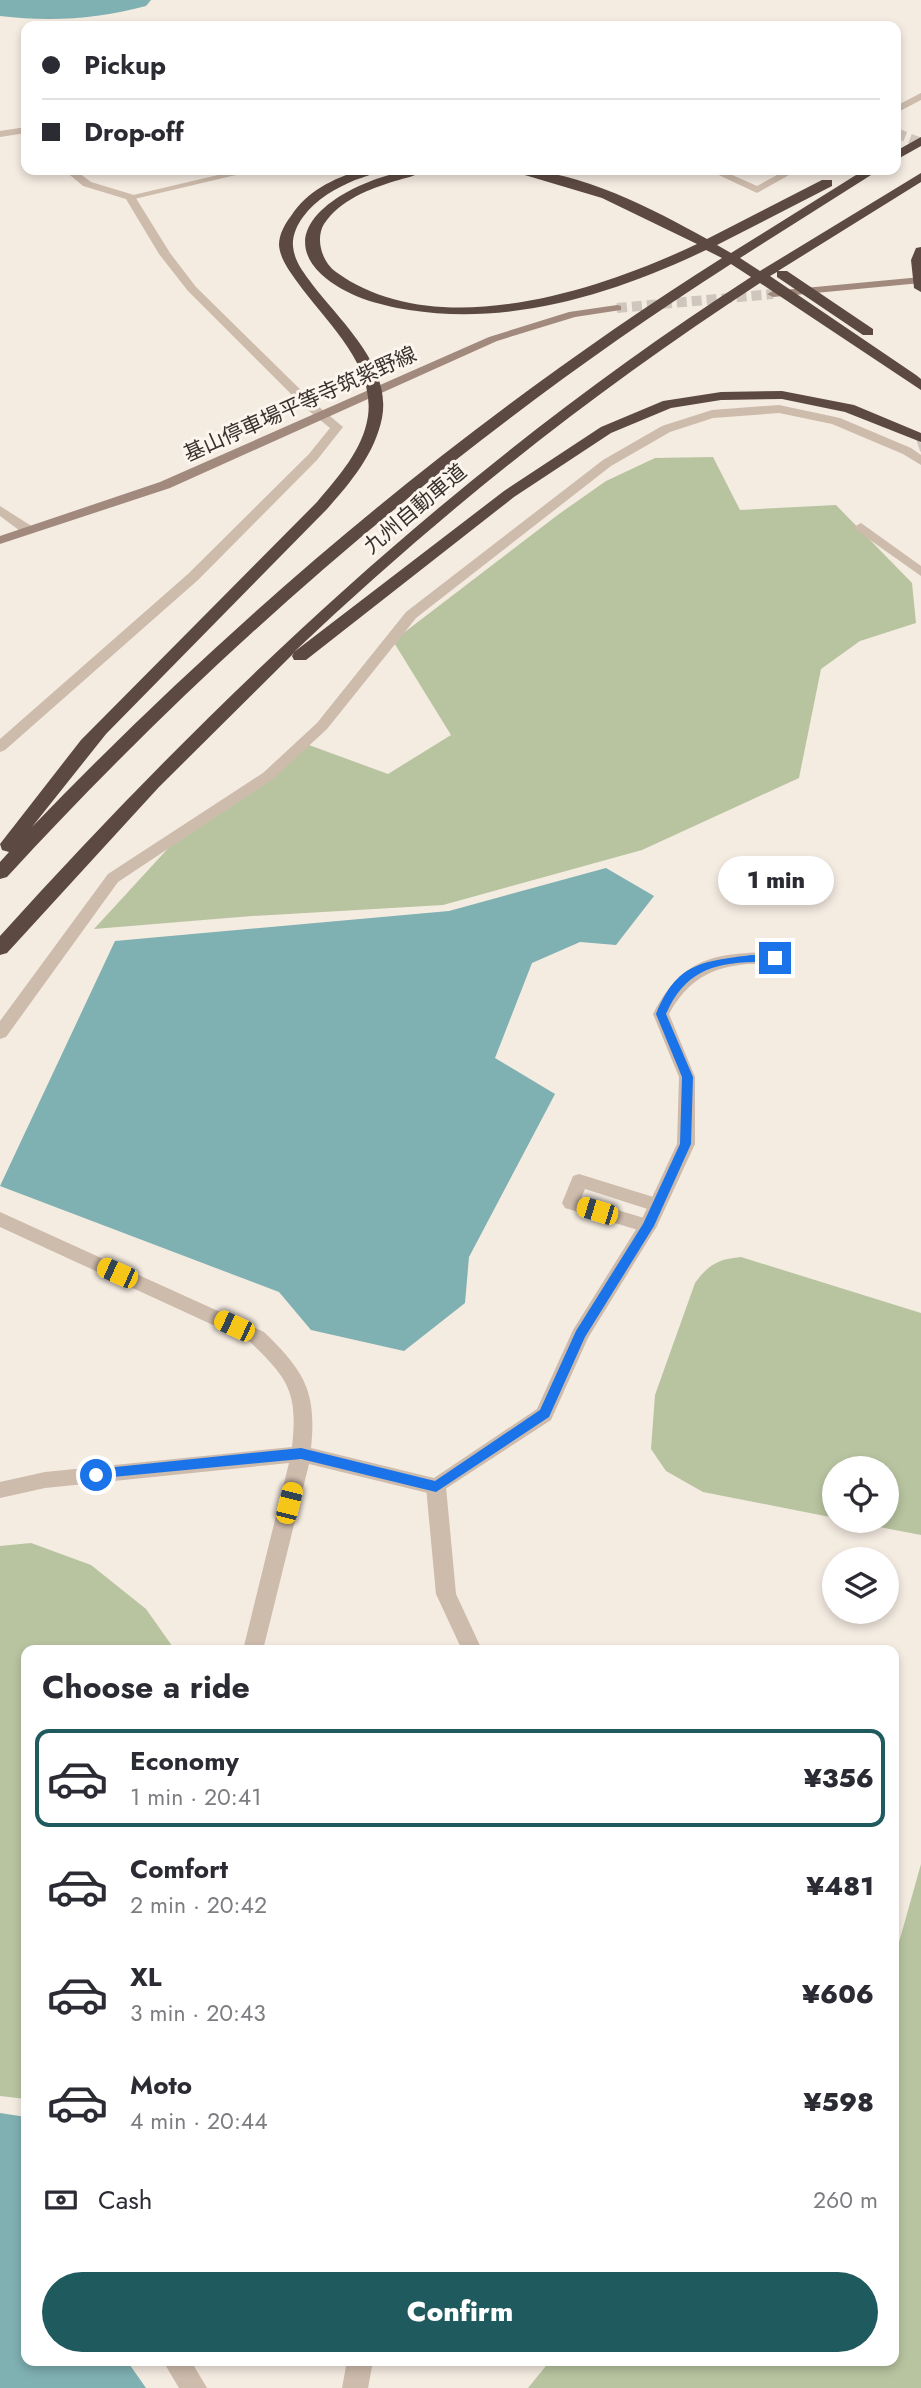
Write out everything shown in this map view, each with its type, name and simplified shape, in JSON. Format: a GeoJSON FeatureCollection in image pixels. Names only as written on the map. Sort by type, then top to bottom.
{"type":"FeatureCollection","features":[{"type":"Feature","properties":{"kind":"highway"},"geometry":{"type":"LineString","coordinates":[[901,147],[921,139]]}},
{"type":"Feature","properties":{"kind":"highway"},"geometry":{"type":"LineString","coordinates":[[901,153],[921,139]]}},
{"type":"Feature","properties":{"kind":"highway"},"geometry":{"type":"LineString","coordinates":[[0,856],[97,733],[322,506],[369,440],[377,410],[371,374],[344,331],[291,263],[286,244],[291,225],[301,209],[336,184],[360,175]]}},
{"type":"Feature","properties":{"kind":"highway"},"geometry":{"type":"LineString","coordinates":[[395,175],[341,197],[315,222],[312,237],[313,256],[324,271],[341,284],[362,294],[385,301],[438,310],[502,307],[547,300],[643,273],[683,257],[842,175]]}},
{"type":"Feature","properties":{"kind":"highway"},"geometry":{"type":"LineString","coordinates":[[547,175],[623,200],[690,235],[809,308],[921,386]]}},
{"type":"Feature","properties":{"kind":"highway","name":"九州自動車道"},"geometry":{"type":"LineString","coordinates":[[0,873],[175,695],[281,598],[386,509],[550,381],[636,320],[865,175]]}},
{"type":"Feature","properties":{"kind":"highway","name":"九州自動車道"},"geometry":{"type":"LineString","coordinates":[[0,948],[69,870],[212,723],[426,525],[577,404],[739,290],[921,177]]}},
{"type":"Feature","properties":{"kind":"highway"},"geometry":{"type":"LineString","coordinates":[[647,198],[706,228],[826,302],[921,370]]}},
{"type":"Feature","properties":{"kind":"highway"},"geometry":{"type":"LineString","coordinates":[[919,255],[921,288]]}},
{"type":"Feature","properties":{"kind":"highway"},"geometry":{"type":"LineString","coordinates":[[212,723],[509,494],[606,430],[668,404],[722,396],[782,395],[849,408],[915,444]]}},
{"type":"Feature","properties":{"kind":"main road"},"geometry":{"type":"LineString","coordinates":[[774,294],[921,280]]}},
{"type":"Feature","properties":{"kind":"main road","name":"基山停車場平等寺筑紫野線"},"geometry":{"type":"LineString","coordinates":[[0,540],[165,485],[493,339],[573,314],[617,308]]}},
{"type":"Feature","properties":{"kind":"street"},"geometry":{"type":"LineString","coordinates":[[901,107],[921,96]]}},
{"type":"Feature","properties":{"kind":"street"},"geometry":{"type":"LineString","coordinates":[[0,134],[21,131]]}},
{"type":"Feature","properties":{"kind":"street"},"geometry":{"type":"LineString","coordinates":[[75,175],[87,184],[130,197],[230,175]]}},
{"type":"Feature","properties":{"kind":"street"},"geometry":{"type":"LineString","coordinates":[[724,175],[757,190],[784,175]]}},
{"type":"Feature","properties":{"kind":"street"},"geometry":{"type":"LineString","coordinates":[[0,747],[193,577],[313,457],[337,427],[308,404],[192,289],[165,254],[130,197]]}},
{"type":"Feature","properties":{"kind":"street"},"geometry":{"type":"LineString","coordinates":[[0,1033],[113,878],[268,775],[322,726],[411,615],[607,463],[666,429],[712,414],[779,409],[836,421],[915,444],[921,460]]}},
{"type":"Feature","properties":{"kind":"street"},"geometry":{"type":"LineString","coordinates":[[0,510],[28,530]]}},
{"type":"Feature","properties":{"kind":"street"},"geometry":{"type":"LineString","coordinates":[[861,527],[921,572]]}},
{"type":"Feature","properties":{"kind":"street"},"geometry":{"type":"LineString","coordinates":[[0,1490],[45,1480],[301,1454],[436,1487],[544,1414],[580,1335],[648,1226],[685,1144],[687,1077],[661,1014],[671,992],[682,980],[710,964],[751,958],[775,958]]}},
{"type":"Feature","properties":{"kind":"street"},"geometry":{"type":"LineString","coordinates":[[648,1226],[571,1203],[579,1181],[657,1205]]}},
{"type":"Feature","properties":{"kind":"street"},"geometry":{"type":"LineString","coordinates":[[0,1219],[257,1337],[288,1367],[304,1403],[301,1454],[254,1645]]}},
{"type":"Feature","properties":{"kind":"street"},"geometry":{"type":"LineString","coordinates":[[436,1487],[446,1594],[470,1645]]}},
{"type":"Feature","properties":{"kind":"street"},"geometry":{"type":"LineString","coordinates":[[179,2366],[194,2388]]}},
{"type":"Feature","properties":{"kind":"street"},"geometry":{"type":"LineString","coordinates":[[355,2388],[359,2366]]}},
{"type":"Feature","properties":{"kind":"green space"},"geometry":{"type":"Polygon","coordinates":[[[713,457],[740,510],[836,505],[912,583],[916,623],[860,641],[821,669],[799,778],[642,850],[443,905],[252,916],[94,929],[173,843],[309,745],[388,774],[451,735],[393,641],[606,481],[655,458],[713,457]]]}},
{"type":"Feature","properties":{"kind":"green space"},"geometry":{"type":"Polygon","coordinates":[[[741,1257],[921,1313],[921,1535],[899,1531],[899,1456],[822,1456],[822,1515],[703,1492],[666,1471],[651,1449],[655,1395],[695,1283],[714,1264],[741,1257]]]}},
{"type":"Feature","properties":{"kind":"green space"},"geometry":{"type":"Polygon","coordinates":[[[31,1543],[91,1565],[146,1609],[171,1645],[21,1645],[21,2098],[0,2096],[0,1546],[31,1543]]]}},
{"type":"Feature","properties":{"kind":"green space"},"geometry":{"type":"Polygon","coordinates":[[[921,1864],[921,2388],[528,2388],[546,2366],[899,2366],[899,1942],[921,1864]]]}},
{"type":"Feature","properties":{"kind":"water"},"geometry":{"type":"Polygon","coordinates":[[[606,868],[654,896],[616,945],[580,942],[532,963],[495,1058],[555,1094],[469,1257],[465,1303],[404,1351],[311,1330],[279,1292],[0,1186],[115,941],[449,911],[606,868]]]}},
{"type":"Feature","properties":{"kind":"water"},"geometry":{"type":"Polygon","coordinates":[[[0,2113],[21,2116],[21,2366],[131,2366],[146,2388],[0,2388],[0,2113]]]}},
{"type":"Feature","properties":{"kind":"waterway"},"geometry":{"type":"LineString","coordinates":[[0,7],[68,11],[136,0]]}},
{"type":"Feature","properties":{"kind":"tunnel"},"geometry":{"type":"LineString","coordinates":[[901,135],[921,143]]}},
{"type":"Feature","properties":{"kind":"tunnel"},"geometry":{"type":"LineString","coordinates":[[617,308],[773,294]]}},
{"type":"Feature","properties":{"kind":"route"},"geometry":{"type":"LineString","coordinates":[[96,1475],[301,1454],[436,1487],[544,1414],[580,1335],[648,1226],[685,1144],[687,1077],[661,1014],[671,992],[682,980],[710,964],[751,958],[775,958]]}}]}
